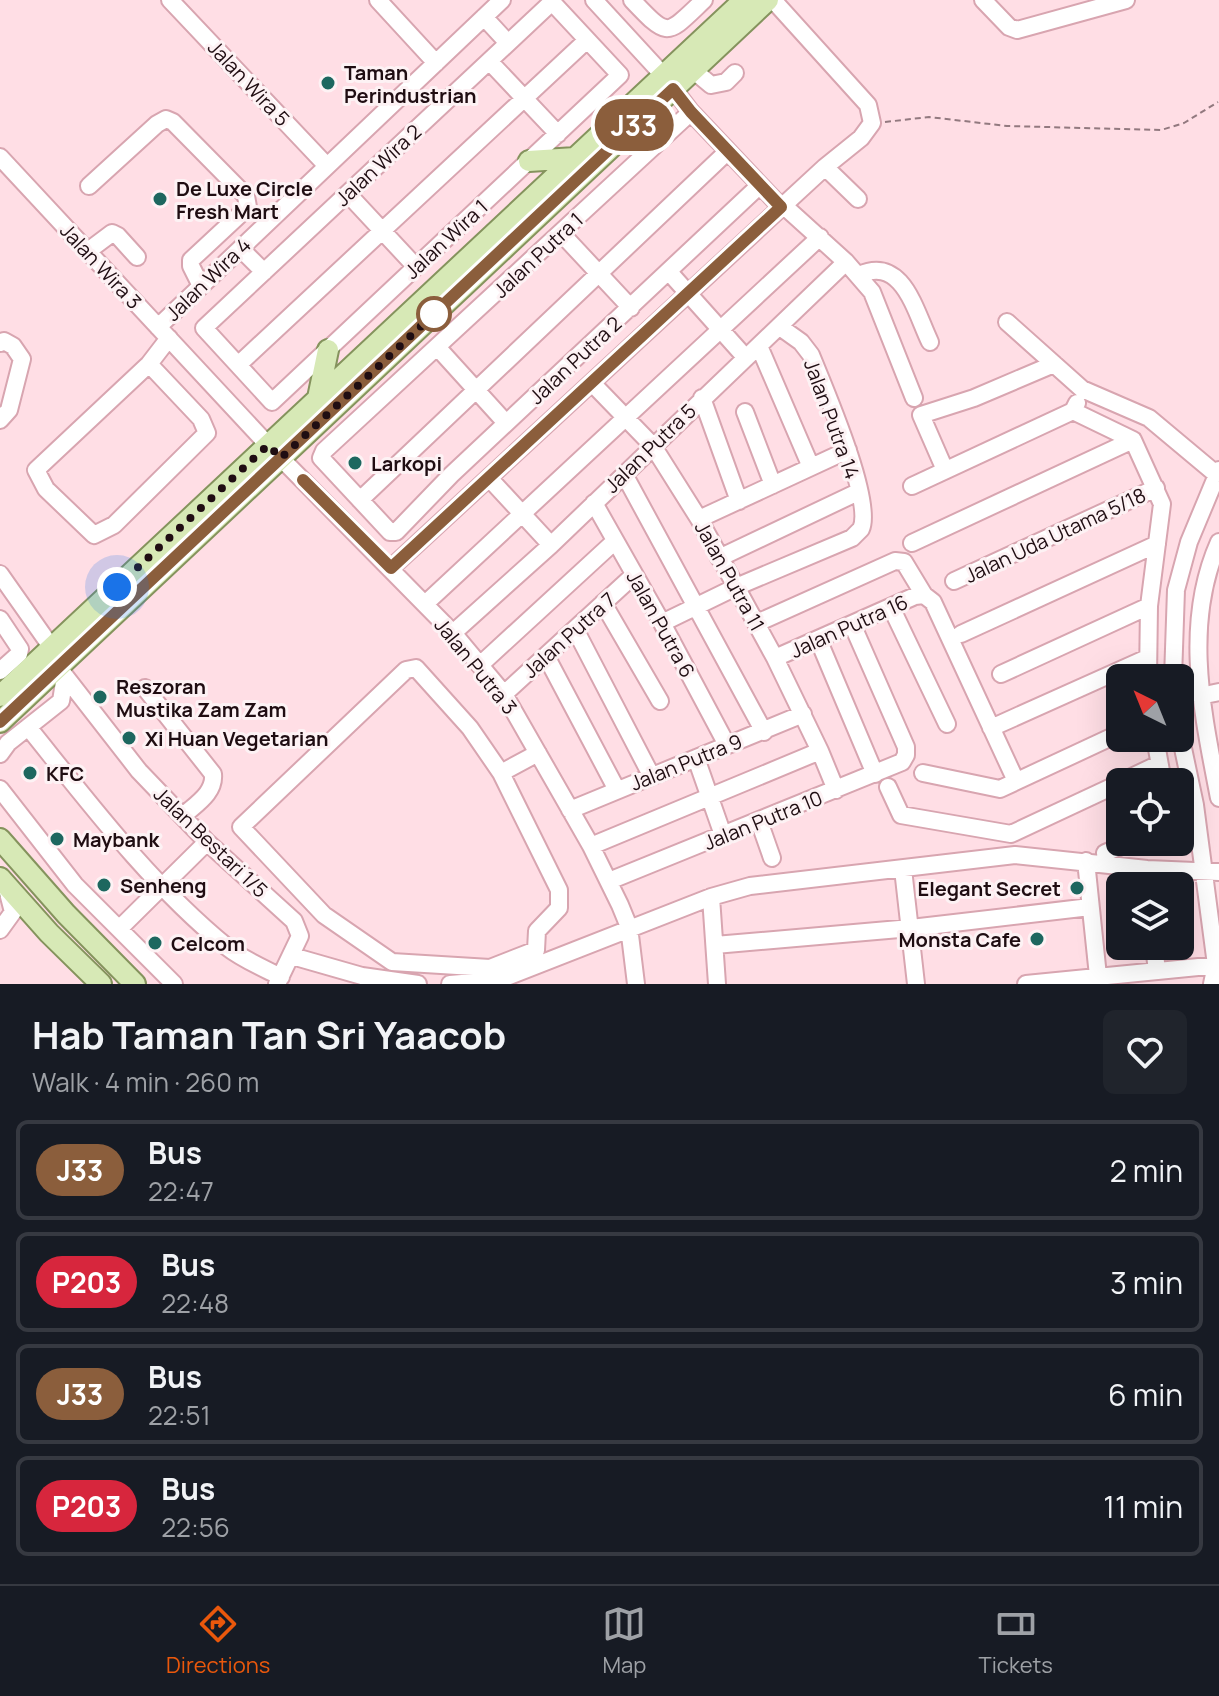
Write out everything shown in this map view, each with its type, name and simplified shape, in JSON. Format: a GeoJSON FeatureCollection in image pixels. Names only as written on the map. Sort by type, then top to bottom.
{"type":"FeatureCollection","features":[{"type":"Feature","properties":{"kind":"main road"},"geometry":{"type":"LineString","coordinates":[[0,722],[274,451],[367,376],[668,82],[744,0]]}},
{"type":"Feature","properties":{"kind":"main road"},"geometry":{"type":"LineString","coordinates":[[274,451],[318,398],[575,158],[668,82],[693,70],[771,0]]}},
{"type":"Feature","properties":{"kind":"main road"},"geometry":{"type":"LineString","coordinates":[[529,161],[575,158]]}},
{"type":"Feature","properties":{"kind":"main road"},"geometry":{"type":"LineString","coordinates":[[318,398],[328,350]]}},
{"type":"Feature","properties":{"kind":"main road"},"geometry":{"type":"LineString","coordinates":[[0,696],[58,663]]}},
{"type":"Feature","properties":{"kind":"main road"},"geometry":{"type":"LineString","coordinates":[[0,839],[66,914],[135,984]]}},
{"type":"Feature","properties":{"kind":"main road"},"geometry":{"type":"LineString","coordinates":[[3,882],[101,984]]}},
{"type":"Feature","properties":{"kind":"street","name":"Jalan Wira 5"},"geometry":{"type":"LineString","coordinates":[[170,0],[327,166]]}},
{"type":"Feature","properties":{"kind":"street"},"geometry":{"type":"LineString","coordinates":[[378,0],[436,63]]}},
{"type":"Feature","properties":{"kind":"street","name":"Jalan Wira 4"},"geometry":{"type":"LineString","coordinates":[[149,364],[201,419],[207,433],[114,525],[94,535],[46,489],[36,470],[149,364],[164,332],[201,286],[502,0]]}},
{"type":"Feature","properties":{"kind":"street"},"geometry":{"type":"LineString","coordinates":[[594,0],[691,112],[760,185],[859,275],[872,292],[914,398]]}},
{"type":"Feature","properties":{"kind":"street"},"geometry":{"type":"LineString","coordinates":[[632,0],[658,28],[668,30],[704,0]]}},
{"type":"Feature","properties":{"kind":"street"},"geometry":{"type":"LineString","coordinates":[[391,568],[782,206],[861,138],[872,123],[868,105],[771,0]]}},
{"type":"Feature","properties":{"kind":"street"},"geometry":{"type":"LineString","coordinates":[[983,0],[1009,27],[1017,30],[1126,0]]}},
{"type":"Feature","properties":{"kind":"street","name":"Jalan Wira 2"},"geometry":{"type":"LineString","coordinates":[[238,365],[204,328],[552,2],[587,40]]}},
{"type":"Feature","properties":{"kind":"street"},"geometry":{"type":"LineString","coordinates":[[484,17],[508,43]]}},
{"type":"Feature","properties":{"kind":"street"},"geometry":{"type":"LineString","coordinates":[[238,365],[587,40]]}},
{"type":"Feature","properties":{"kind":"street","name":"Jalan Wira 1"},"geometry":{"type":"LineString","coordinates":[[238,365],[272,402],[328,350],[620,75],[587,40]]}},
{"type":"Feature","properties":{"kind":"street"},"geometry":{"type":"LineString","coordinates":[[489,61],[558,134]]}},
{"type":"Feature","properties":{"kind":"street"},"geometry":{"type":"LineString","coordinates":[[693,70],[711,85],[726,82],[735,73]]}},
{"type":"Feature","properties":{"kind":"street","name":"Jalan Putra 1"},"geometry":{"type":"LineString","coordinates":[[360,500],[321,458],[324,451],[691,112]]}},
{"type":"Feature","properties":{"kind":"street"},"geometry":{"type":"LineString","coordinates":[[89,186],[157,124],[166,119],[173,122],[246,196],[248,207],[191,260],[201,286]]}},
{"type":"Feature","properties":{"kind":"street"},"geometry":{"type":"LineString","coordinates":[[360,500],[728,151]]}},
{"type":"Feature","properties":{"kind":"street","name":"Jalan Wira 3"},"geometry":{"type":"LineString","coordinates":[[0,157],[274,451]]}},
{"type":"Feature","properties":{"kind":"street"},"geometry":{"type":"LineString","coordinates":[[825,167],[858,199]]}},
{"type":"Feature","properties":{"kind":"street","name":"Jalan Putra 2"},"geometry":{"type":"LineString","coordinates":[[360,500],[390,532],[396,532],[451,475],[760,185]]}},
{"type":"Feature","properties":{"kind":"street"},"geometry":{"type":"LineString","coordinates":[[348,194],[416,267]]}},
{"type":"Feature","properties":{"kind":"street"},"geometry":{"type":"LineString","coordinates":[[88,251],[112,233],[137,257]]}},
{"type":"Feature","properties":{"kind":"street"},"geometry":{"type":"LineString","coordinates":[[561,233],[631,308]]}},
{"type":"Feature","properties":{"kind":"street"},"geometry":{"type":"LineString","coordinates":[[425,604],[820,237]]}},
{"type":"Feature","properties":{"kind":"street"},"geometry":{"type":"LineString","coordinates":[[241,249],[264,272]]}},
{"type":"Feature","properties":{"kind":"street","name":"Jalan Putra 5"},"geometry":{"type":"LineString","coordinates":[[453,633],[551,545],[846,262]]}},
{"type":"Feature","properties":{"kind":"street"},"geometry":{"type":"LineString","coordinates":[[859,275],[870,270],[886,270],[901,282],[930,342]]}},
{"type":"Feature","properties":{"kind":"street"},"geometry":{"type":"LineString","coordinates":[[669,272],[746,358]]}},
{"type":"Feature","properties":{"kind":"street"},"geometry":{"type":"LineString","coordinates":[[1007,322],[1082,389],[1149,418],[1218,472],[1189,542],[1176,590],[1173,664]]}},
{"type":"Feature","properties":{"kind":"street","name":"Jalan Putra 14"},"geometry":{"type":"LineString","coordinates":[[662,623],[736,587],[852,538],[860,529],[863,517],[848,450],[811,355],[801,342],[780,327]]}},
{"type":"Feature","properties":{"kind":"street"},"geometry":{"type":"LineString","coordinates":[[0,343],[4,341],[13,346],[22,359],[9,410],[0,420]]}},
{"type":"Feature","properties":{"kind":"street"},"geometry":{"type":"LineString","coordinates":[[759,346],[811,467]]}},
{"type":"Feature","properties":{"kind":"street"},"geometry":{"type":"LineString","coordinates":[[438,348],[506,423]]}},
{"type":"Feature","properties":{"kind":"street"},"geometry":{"type":"LineString","coordinates":[[945,470],[921,415],[974,398],[1054,364]]}},
{"type":"Feature","properties":{"kind":"street"},"geometry":{"type":"LineString","coordinates":[[367,376],[384,398]]}},
{"type":"Feature","properties":{"kind":"street","name":"Jalan Putra 11"},"geometry":{"type":"LineString","coordinates":[[592,383],[653,446],[699,519],[775,658],[836,790]]}},
{"type":"Feature","properties":{"kind":"street"},"geometry":{"type":"LineString","coordinates":[[912,486],[1073,411],[1082,389]]}},
{"type":"Feature","properties":{"kind":"street"},"geometry":{"type":"LineString","coordinates":[[702,398],[739,501]]}},
{"type":"Feature","properties":{"kind":"street"},"geometry":{"type":"LineString","coordinates":[[1073,411],[1133,440],[1162,504],[1149,606],[1147,664]]}},
{"type":"Feature","properties":{"kind":"street"},"geometry":{"type":"LineString","coordinates":[[745,412],[773,485]]}},
{"type":"Feature","properties":{"kind":"street"},"geometry":{"type":"LineString","coordinates":[[912,543],[1133,440]]}},
{"type":"Feature","properties":{"kind":"street"},"geometry":{"type":"LineString","coordinates":[[699,519],[848,450]]}},
{"type":"Feature","properties":{"kind":"street","name":"Jalan Putra 3"},"geometry":{"type":"LineString","coordinates":[[274,451],[453,633],[504,694],[609,881],[629,927],[636,984]]}},
{"type":"Feature","properties":{"kind":"street"},"geometry":{"type":"LineString","coordinates":[[624,474],[764,732]]}},
{"type":"Feature","properties":{"kind":"street"},"geometry":{"type":"LineString","coordinates":[[451,475],[468,497]]}},
{"type":"Feature","properties":{"kind":"street"},"geometry":{"type":"LineString","coordinates":[[489,478],[551,545]]}},
{"type":"Feature","properties":{"kind":"street","name":"Jalan Uda Utama 5/18"},"geometry":{"type":"LineString","coordinates":[[954,581],[1156,488]]}},
{"type":"Feature","properties":{"kind":"street"},"geometry":{"type":"LineString","coordinates":[[719,558],[858,492]]}},
{"type":"Feature","properties":{"kind":"street","name":"Jalan Putra 6"},"geometry":{"type":"LineString","coordinates":[[594,503],[727,745]]}},
{"type":"Feature","properties":{"kind":"street"},"geometry":{"type":"LineString","coordinates":[[480,665],[615,541]]}},
{"type":"Feature","properties":{"kind":"street"},"geometry":{"type":"LineString","coordinates":[[1219,542],[1212,559],[1197,636],[1200,696],[1214,743],[1219,798]]}},
{"type":"Feature","properties":{"kind":"street"},"geometry":{"type":"LineString","coordinates":[[961,634],[1157,544]]}},
{"type":"Feature","properties":{"kind":"street"},"geometry":{"type":"LineString","coordinates":[[757,623],[898,560],[906,565],[924,595],[933,602],[1016,781]]}},
{"type":"Feature","properties":{"kind":"street","name":"Jalan Bestari 1/5"},"geometry":{"type":"LineString","coordinates":[[0,574],[58,663],[139,771],[207,842],[294,921],[300,936],[279,981]]}},
{"type":"Feature","properties":{"kind":"street","name":"Jalan Putra 7"},"geometry":{"type":"LineString","coordinates":[[504,694],[634,575]]}},
{"type":"Feature","properties":{"kind":"street","name":"Jalan Putra 16"},"geometry":{"type":"LineString","coordinates":[[775,658],[924,595]]}},
{"type":"Feature","properties":{"kind":"street"},"geometry":{"type":"LineString","coordinates":[[603,603],[660,701]]}},
{"type":"Feature","properties":{"kind":"street"},"geometry":{"type":"LineString","coordinates":[[1001,674],[1149,606]]}},
{"type":"Feature","properties":{"kind":"street"},"geometry":{"type":"LineString","coordinates":[[891,607],[947,724]]}},
{"type":"Feature","properties":{"kind":"street"},"geometry":{"type":"LineString","coordinates":[[0,619],[20,649],[19,654],[0,671]]}},
{"type":"Feature","properties":{"kind":"street","name":"Jalan Putra 10"},"geometry":{"type":"LineString","coordinates":[[609,881],[902,762],[906,747],[852,624]]}},
{"type":"Feature","properties":{"kind":"street"},"geometry":{"type":"LineString","coordinates":[[575,629],[651,775]]}},
{"type":"Feature","properties":{"kind":"street"},"geometry":{"type":"LineString","coordinates":[[818,639],[875,774]]}},
{"type":"Feature","properties":{"kind":"street"},"geometry":{"type":"LineString","coordinates":[[546,656],[617,790]]}},
{"type":"Feature","properties":{"kind":"street"},"geometry":{"type":"LineString","coordinates":[[991,728],[1147,658]]}},
{"type":"Feature","properties":{"kind":"street"},"geometry":{"type":"LineString","coordinates":[[58,663],[61,701]]}},
{"type":"Feature","properties":{"kind":"street"},"geometry":{"type":"LineString","coordinates":[[416,668],[423,675],[470,728],[501,773],[559,890],[559,908],[537,931],[536,950],[490,968],[392,962],[324,915],[241,827],[406,670],[416,668]]}},
{"type":"Feature","properties":{"kind":"street"},"geometry":{"type":"LineString","coordinates":[[145,688],[213,774],[214,783],[210,791],[183,816]]}},
{"type":"Feature","properties":{"kind":"street"},"geometry":{"type":"LineString","coordinates":[[1200,696],[1219,692]]}},
{"type":"Feature","properties":{"kind":"street"},"geometry":{"type":"LineString","coordinates":[[0,754],[8,743],[61,701],[88,705]]}},
{"type":"Feature","properties":{"kind":"street","name":"Jalan Putra 9"},"geometry":{"type":"LineString","coordinates":[[570,810],[803,714]]}},
{"type":"Feature","properties":{"kind":"street"},"geometry":{"type":"LineString","coordinates":[[28,727],[120,840],[162,886],[230,949],[279,981]]}},
{"type":"Feature","properties":{"kind":"street"},"geometry":{"type":"LineString","coordinates":[[923,773],[1000,789],[1106,739]]}},
{"type":"Feature","properties":{"kind":"street"},"geometry":{"type":"LineString","coordinates":[[591,846],[820,751]]}},
{"type":"Feature","properties":{"kind":"street"},"geometry":{"type":"LineString","coordinates":[[1157,752],[1160,768]]}},
{"type":"Feature","properties":{"kind":"street"},"geometry":{"type":"LineString","coordinates":[[1184,752],[1212,872],[1218,966],[1212,984]]}},
{"type":"Feature","properties":{"kind":"street"},"geometry":{"type":"LineString","coordinates":[[501,773],[538,753]]}},
{"type":"Feature","properties":{"kind":"street"},"geometry":{"type":"LineString","coordinates":[[696,758],[723,835]]}},
{"type":"Feature","properties":{"kind":"street"},"geometry":{"type":"LineString","coordinates":[[1151,768],[1159,764]]}},
{"type":"Feature","properties":{"kind":"street"},"geometry":{"type":"LineString","coordinates":[[888,787],[901,815],[1011,834],[1106,789]]}},
{"type":"Feature","properties":{"kind":"street"},"geometry":{"type":"LineString","coordinates":[[0,789],[75,885],[174,984]]}},
{"type":"Feature","properties":{"kind":"street"},"geometry":{"type":"LineString","coordinates":[[759,821],[772,858]]}},
{"type":"Feature","properties":{"kind":"street"},"geometry":{"type":"LineString","coordinates":[[119,929],[207,842]]}},
{"type":"Feature","properties":{"kind":"street"},"geometry":{"type":"LineString","coordinates":[[451,984],[499,980],[629,927],[750,886],[1015,855],[1086,861],[1126,872]]}},
{"type":"Feature","properties":{"kind":"street"},"geometry":{"type":"LineString","coordinates":[[1086,861],[1098,976]]}},
{"type":"Feature","properties":{"kind":"street"},"geometry":{"type":"LineString","coordinates":[[903,869],[916,984]]}},
{"type":"Feature","properties":{"kind":"street"},"geometry":{"type":"LineString","coordinates":[[0,930],[13,912],[3,882]]}},
{"type":"Feature","properties":{"kind":"street"},"geometry":{"type":"LineString","coordinates":[[711,897],[717,984]]}},
{"type":"Feature","properties":{"kind":"street"},"geometry":{"type":"LineString","coordinates":[[715,945],[911,928],[1090,907]]}},
{"type":"Feature","properties":{"kind":"street"},"geometry":{"type":"LineString","coordinates":[[292,956],[362,976],[418,984]]}},
{"type":"Feature","properties":{"kind":"street"},"geometry":{"type":"LineString","coordinates":[[1156,960],[1157,971]]}},
{"type":"Feature","properties":{"kind":"street"},"geometry":{"type":"LineString","coordinates":[[1026,984],[1218,966]]}},
{"type":"Feature","properties":{"kind":"path"},"geometry":{"type":"LineString","coordinates":[[872,123],[929,117],[1007,126],[1161,130],[1184,123],[1218,102]]}},
{"type":"Feature","properties":{"kind":"bus line","name":"J33"},"geometry":{"type":"LineString","coordinates":[[0,722],[673,89],[781,207],[391,568],[303,480]]}},
{"type":"Feature","properties":{"kind":"place","name":"Taman Perindustrian"},"geometry":{"type":"Point","coordinates":[328,83]}},
{"type":"Feature","properties":{"kind":"place","name":"De Luxe Circle Fresh Mart"},"geometry":{"type":"Point","coordinates":[160,199]}},
{"type":"Feature","properties":{"kind":"place","name":"Larkopi"},"geometry":{"type":"Point","coordinates":[355,463]}},
{"type":"Feature","properties":{"kind":"place","name":"Reszoran Mustika Zam Zam"},"geometry":{"type":"Point","coordinates":[100,697]}},
{"type":"Feature","properties":{"kind":"place","name":"Xi Huan Vegetarian"},"geometry":{"type":"Point","coordinates":[129,738]}},
{"type":"Feature","properties":{"kind":"place","name":"KFC"},"geometry":{"type":"Point","coordinates":[30,773]}},
{"type":"Feature","properties":{"kind":"place","name":"Maybank"},"geometry":{"type":"Point","coordinates":[57,839]}},
{"type":"Feature","properties":{"kind":"place","name":"Senheng"},"geometry":{"type":"Point","coordinates":[104,885]}},
{"type":"Feature","properties":{"kind":"place","name":"Elegant Secret"},"geometry":{"type":"Point","coordinates":[1077,888]}},
{"type":"Feature","properties":{"kind":"place","name":"Monsta Cafe"},"geometry":{"type":"Point","coordinates":[1037,939]}},
{"type":"Feature","properties":{"kind":"place","name":"Celcom"},"geometry":{"type":"Point","coordinates":[155,943]}},
{"type":"Feature","properties":{"kind":"route"},"geometry":{"type":"LineString","coordinates":[[117,587],[268,445],[281,458],[434,314]]}}]}
